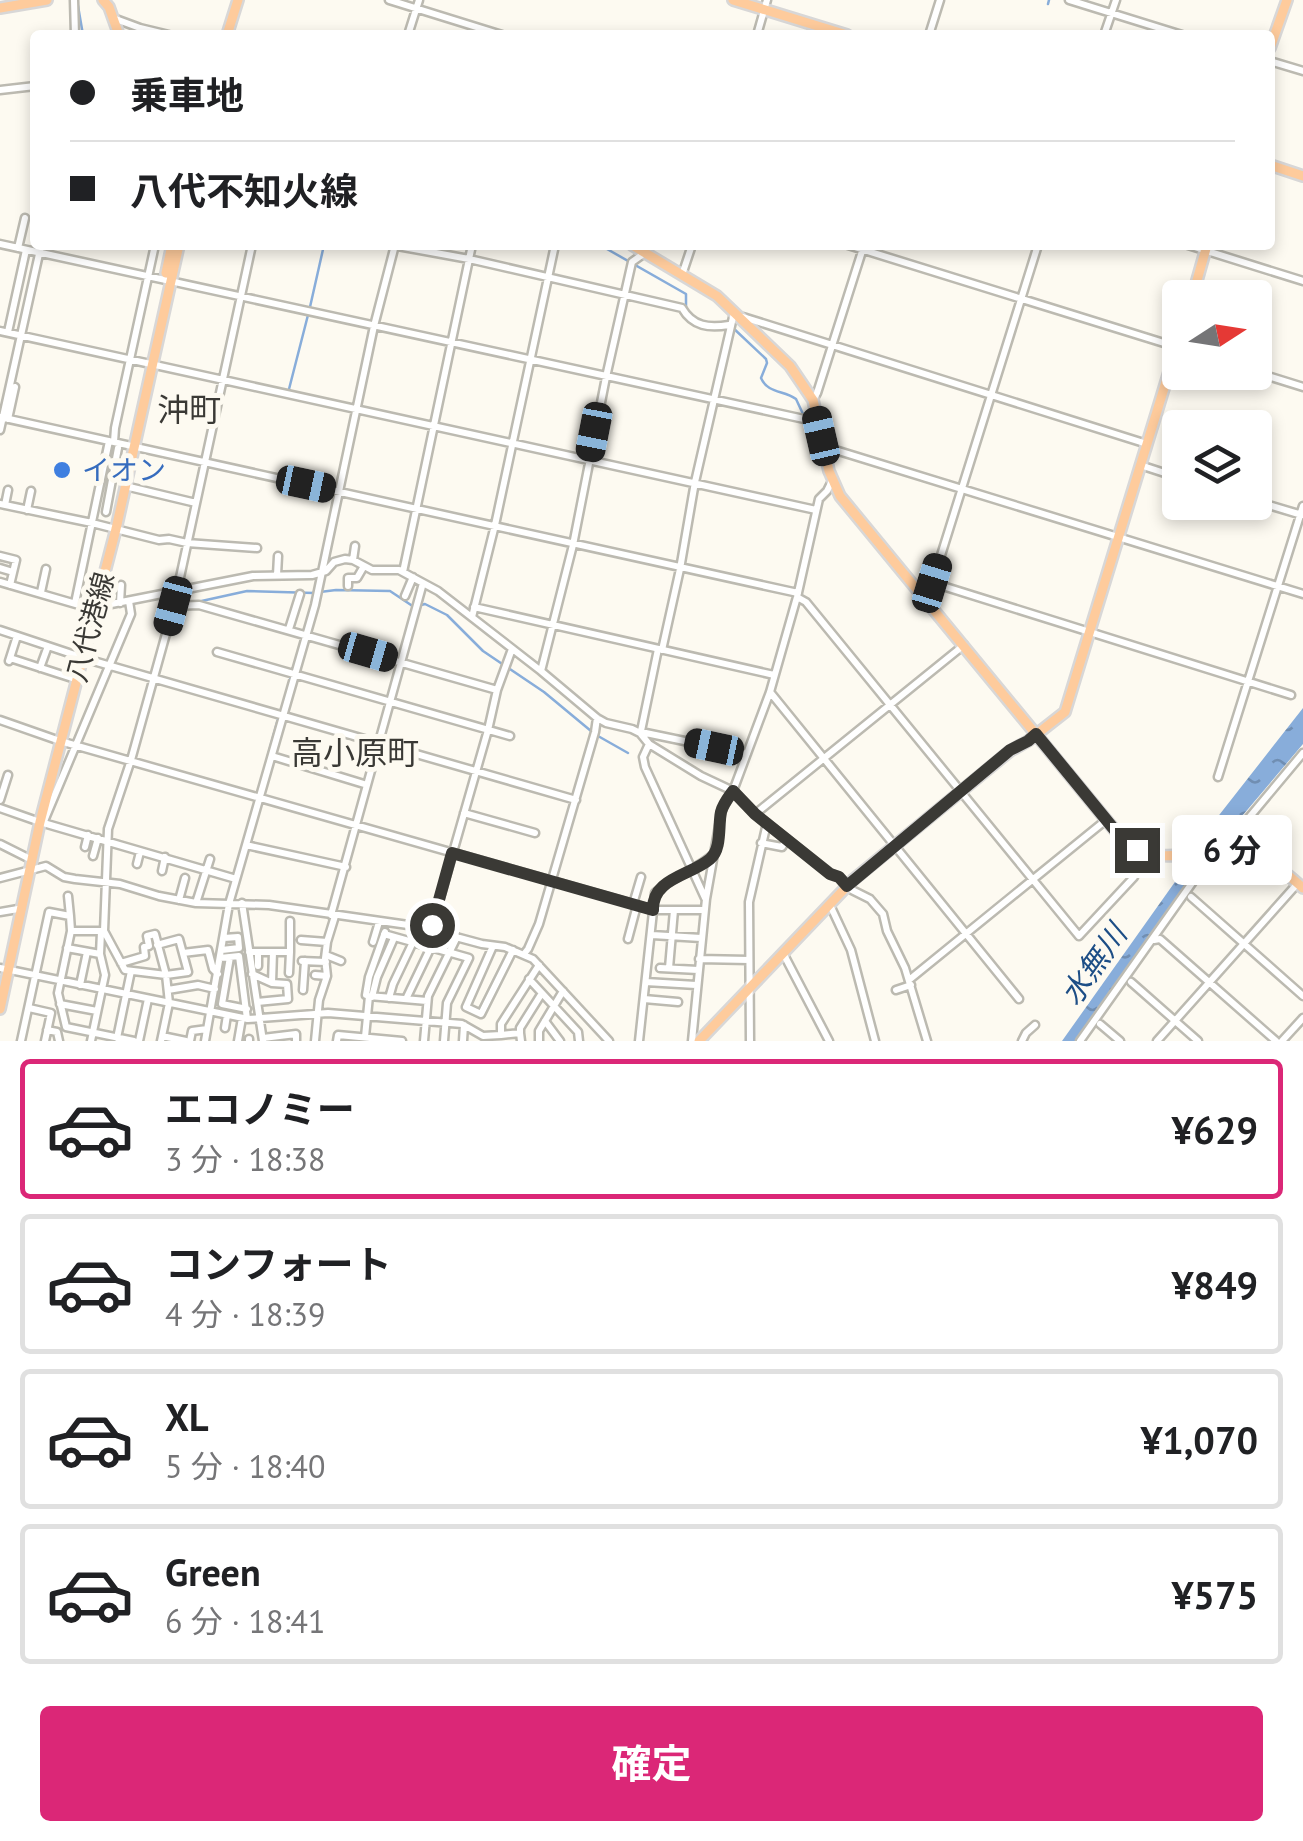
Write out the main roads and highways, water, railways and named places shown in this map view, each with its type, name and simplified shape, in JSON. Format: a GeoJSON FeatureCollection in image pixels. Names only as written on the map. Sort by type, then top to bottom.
{"type":"FeatureCollection","features":[{"type":"Feature","properties":{"kind":"main road"},"geometry":{"type":"LineString","coordinates":[[0,8],[48,0]]}},
{"type":"Feature","properties":{"kind":"main road"},"geometry":{"type":"LineString","coordinates":[[103,0],[117,30]]}},
{"type":"Feature","properties":{"kind":"main road"},"geometry":{"type":"LineString","coordinates":[[232,30],[241,0]]}},
{"type":"Feature","properties":{"kind":"main road"},"geometry":{"type":"LineString","coordinates":[[733,0],[766,5],[834,30]]}},
{"type":"Feature","properties":{"kind":"main road"},"geometry":{"type":"LineString","coordinates":[[1275,34],[1287,0]]}},
{"type":"Feature","properties":{"kind":"main road"},"geometry":{"type":"LineString","coordinates":[[1275,168],[1303,176]]}},
{"type":"Feature","properties":{"kind":"main road","name":"八代港線"},"geometry":{"type":"LineString","coordinates":[[113,528],[121,444],[150,363],[174,250]]}},
{"type":"Feature","properties":{"kind":"main road"},"geometry":{"type":"LineString","coordinates":[[642,250],[717,296],[790,366],[814,399],[832,481],[846,504],[1128,844],[1155,856],[1249,853],[1271,862],[1299,883]]}},
{"type":"Feature","properties":{"kind":"main road"},"geometry":{"type":"LineString","coordinates":[[1197,280],[1206,250]]}},
{"type":"Feature","properties":{"kind":"main road"},"geometry":{"type":"LineString","coordinates":[[695,1041],[847,886],[1010,750],[1065,712],[1165,390]]}},
{"type":"Feature","properties":{"kind":"main road","name":"八代港線"},"geometry":{"type":"LineString","coordinates":[[58,740],[125,486],[121,444]]}},
{"type":"Feature","properties":{"kind":"main road","name":"八代港線"},"geometry":{"type":"LineString","coordinates":[[0,1009],[4,968],[72,678],[81,657]]}},
{"type":"Feature","properties":{"kind":"main road","name":"八代港線"},"geometry":{"type":"LineString","coordinates":[[0,992],[28,858],[40,821]]}},
{"type":"Feature","properties":{"kind":"water"},"geometry":{"type":"Polygon","coordinates":[[[1303,708],[1303,744],[1215,848],[1075,1041],[1062,1041],[1182,872],[1198,842],[1303,708]]]}},
{"type":"Feature","properties":{"kind":"waterway"},"geometry":{"type":"LineString","coordinates":[[77,0],[82,30]]}},
{"type":"Feature","properties":{"kind":"waterway"},"geometry":{"type":"LineString","coordinates":[[1048,4],[1049,0]]}},
{"type":"Feature","properties":{"kind":"waterway"},"geometry":{"type":"LineString","coordinates":[[310,307],[323,250]]}},
{"type":"Feature","properties":{"kind":"waterway"},"geometry":{"type":"LineString","coordinates":[[609,250],[686,294],[686,308]]}},
{"type":"Feature","properties":{"kind":"waterway"},"geometry":{"type":"LineString","coordinates":[[288,393],[308,315]]}},
{"type":"Feature","properties":{"kind":"waterway"},"geometry":{"type":"LineString","coordinates":[[731,326],[766,359],[761,378],[764,383],[796,399],[810,429],[817,462]]}},
{"type":"Feature","properties":{"kind":"waterway"},"geometry":{"type":"LineString","coordinates":[[197,602],[247,591],[314,596]]}},
{"type":"Feature","properties":{"kind":"waterway"},"geometry":{"type":"LineString","coordinates":[[320,592],[390,591],[414,607],[425,604],[447,615],[483,651],[544,692],[591,731]]}},
{"type":"Feature","properties":{"kind":"waterway"},"geometry":{"type":"LineString","coordinates":[[303,634],[308,618]]}},
{"type":"Feature","properties":{"kind":"waterway"},"geometry":{"type":"LineString","coordinates":[[281,711],[298,652]]}},
{"type":"Feature","properties":{"kind":"waterway"},"geometry":{"type":"LineString","coordinates":[[268,755],[278,719]]}},
{"type":"Feature","properties":{"kind":"waterway"},"geometry":{"type":"LineString","coordinates":[[598,736],[628,753]]}},
{"type":"Feature","properties":{"kind":"place","name":"イオン"},"geometry":{"type":"Point","coordinates":[62,470]}},
{"type":"Feature","properties":{"kind":"district","name":"沖町"},"geometry":{"type":"Point","coordinates":[189,410]}},
{"type":"Feature","properties":{"kind":"district","name":"高小原町"},"geometry":{"type":"Point","coordinates":[355,753]}},
{"type":"Feature","properties":{"kind":"water label","name":"水無川"},"geometry":{"type":"Point","coordinates":[1094,965]}}]}
